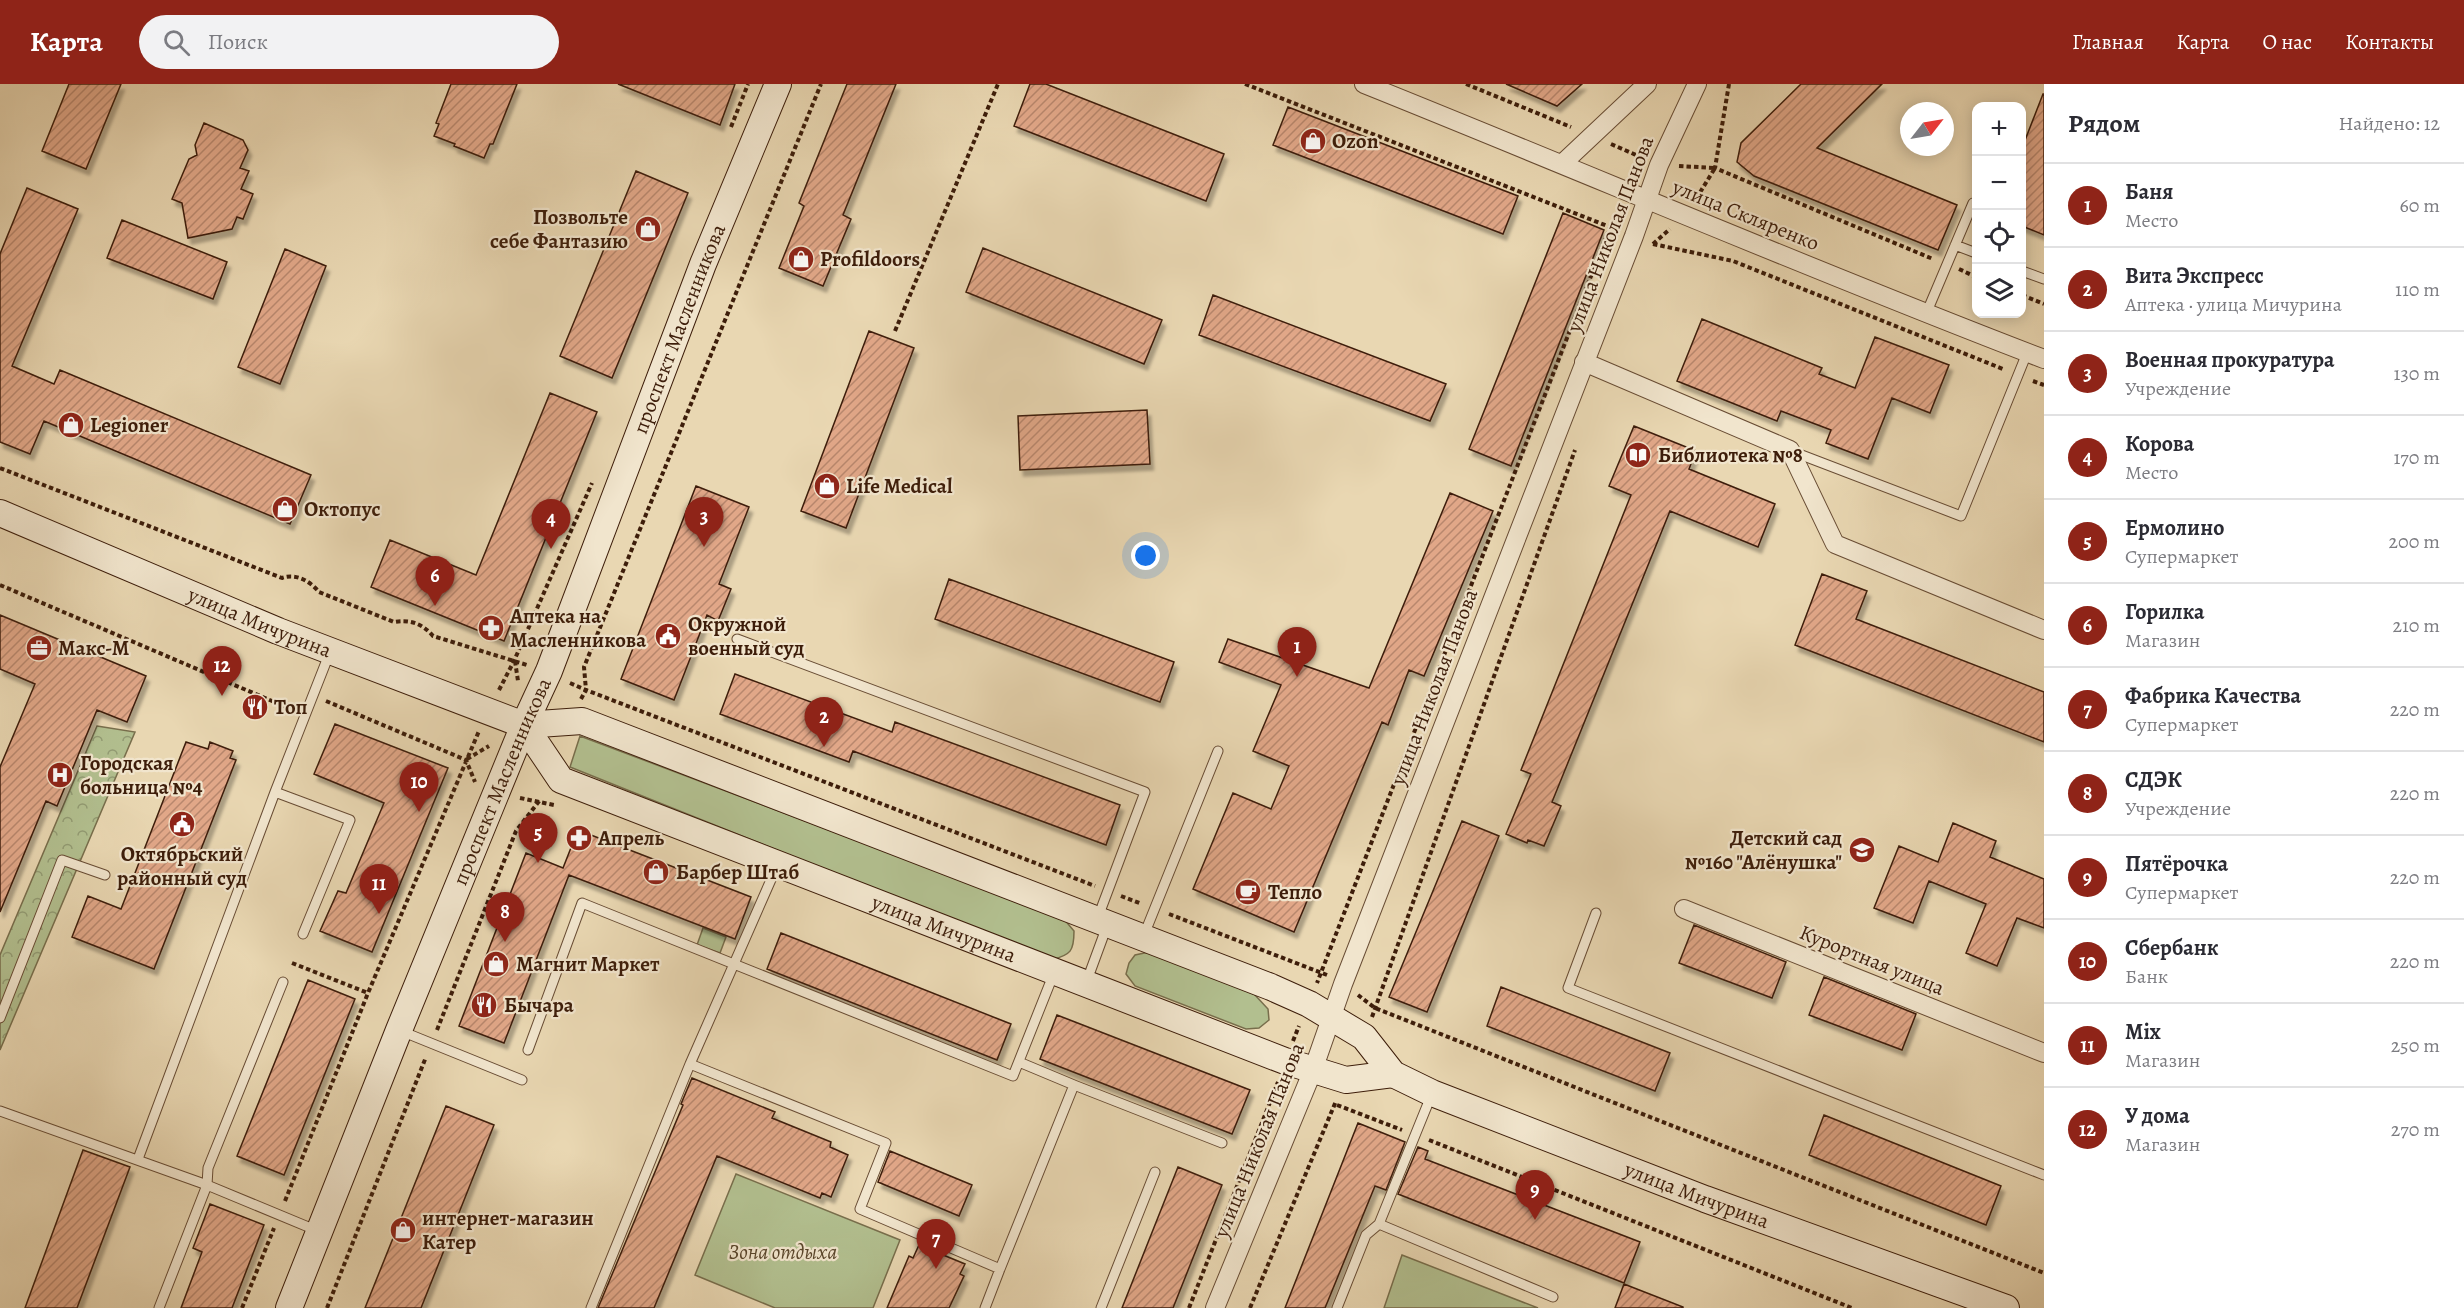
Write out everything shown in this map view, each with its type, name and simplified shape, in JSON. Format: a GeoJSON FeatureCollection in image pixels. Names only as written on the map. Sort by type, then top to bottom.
{"type":"FeatureCollection","features":[{"type":"Feature","properties":{"kind":"main road","name":"проспект Масленникова"},"geometry":{"type":"LineString","coordinates":[[289,1308],[399,1030],[498,794],[524,725],[549,671],[703,264],[778,84]]}},
{"type":"Feature","properties":{"kind":"main road","name":"улица Мичурина"},"geometry":{"type":"LineString","coordinates":[[0,513],[330,652],[524,725],[582,721],[1271,987],[1309,1004],[1364,1037],[1393,1074],[1432,1094],[1706,1199],[2006,1308]]}},
{"type":"Feature","properties":{"kind":"main road","name":"улица Мичурина"},"geometry":{"type":"LineString","coordinates":[[524,725],[561,780],[1285,1061],[1346,1080],[1393,1074]]}},
{"type":"Feature","properties":{"kind":"street","name":"улица Скляренко"},"geometry":{"type":"LineString","coordinates":[[1364,84],[1926,314],[2036,356]]}},
{"type":"Feature","properties":{"kind":"street","name":"улица Николая Панова"},"geometry":{"type":"LineString","coordinates":[[1563,164],[1647,84]]}},
{"type":"Feature","properties":{"kind":"street","name":"улица Николая Панова"},"geometry":{"type":"LineString","coordinates":[[1215,1308],[1313,1070],[1659,165],[1697,84]]}},
{"type":"Feature","properties":{"kind":"street"},"geometry":{"type":"LineString","coordinates":[[1584,362],[1790,450],[1835,544],[2044,630]]}},
{"type":"Feature","properties":{"kind":"street","name":"Курортная улица"},"geometry":{"type":"LineString","coordinates":[[1684,909],[2044,1053]]}},
{"type":"Feature","properties":{"kind":"lane"},"geometry":{"type":"LineString","coordinates":[[1926,314],[1972,205]]}},
{"type":"Feature","properties":{"kind":"lane"},"geometry":{"type":"LineString","coordinates":[[1955,245],[1972,251]]}},
{"type":"Feature","properties":{"kind":"lane"},"geometry":{"type":"LineString","coordinates":[[2026,272],[2044,279]]}},
{"type":"Feature","properties":{"kind":"lane"},"geometry":{"type":"LineString","coordinates":[[1790,450],[1961,516],[2018,375],[2036,356]]}},
{"type":"Feature","properties":{"kind":"lane"},"geometry":{"type":"LineString","coordinates":[[737,639],[1145,792],[1102,921],[1086,983]]}},
{"type":"Feature","properties":{"kind":"lane"},"geometry":{"type":"LineString","coordinates":[[138,1159],[275,792],[330,652]]}},
{"type":"Feature","properties":{"kind":"lane"},"geometry":{"type":"LineString","coordinates":[[1143,937],[1218,751]]}},
{"type":"Feature","properties":{"kind":"lane"},"geometry":{"type":"LineString","coordinates":[[275,792],[350,820],[303,934]]}},
{"type":"Feature","properties":{"kind":"lane"},"geometry":{"type":"LineString","coordinates":[[0,1018],[62,860],[105,874]]}},
{"type":"Feature","properties":{"kind":"lane"},"geometry":{"type":"LineString","coordinates":[[591,1308],[690,1064],[736,963],[777,864]]}},
{"type":"Feature","properties":{"kind":"lane"},"geometry":{"type":"LineString","coordinates":[[528,1050],[582,903],[1013,1076],[1054,971]]}},
{"type":"Feature","properties":{"kind":"lane"},"geometry":{"type":"LineString","coordinates":[[1596,913],[1568,988],[2044,1175]]}},
{"type":"Feature","properties":{"kind":"lane"},"geometry":{"type":"LineString","coordinates":[[159,1308],[207,1185],[208,1168],[283,982]]}},
{"type":"Feature","properties":{"kind":"lane"},"geometry":{"type":"LineString","coordinates":[[399,1030],[522,1080]]}},
{"type":"Feature","properties":{"kind":"lane"},"geometry":{"type":"LineString","coordinates":[[1019,1062],[1222,1143]]}},
{"type":"Feature","properties":{"kind":"lane"},"geometry":{"type":"LineString","coordinates":[[690,1064],[886,1143],[860,1209],[1000,1269]]}},
{"type":"Feature","properties":{"kind":"lane"},"geometry":{"type":"LineString","coordinates":[[985,1308],[1074,1084]]}},
{"type":"Feature","properties":{"kind":"lane"},"geometry":{"type":"LineString","coordinates":[[1337,1308],[1366,1234],[1379,1224],[1432,1094]]}},
{"type":"Feature","properties":{"kind":"lane"},"geometry":{"type":"LineString","coordinates":[[0,1112],[138,1159],[320,1231]]}},
{"type":"Feature","properties":{"kind":"lane"},"geometry":{"type":"LineString","coordinates":[[1101,1308],[1155,1173]]}},
{"type":"Feature","properties":{"kind":"lane"},"geometry":{"type":"LineString","coordinates":[[1379,1224],[1553,1297]]}},
{"type":"Feature","properties":{"kind":"path"},"geometry":{"type":"LineString","coordinates":[[895,331],[998,84]]}},
{"type":"Feature","properties":{"kind":"path"},"geometry":{"type":"LineString","coordinates":[[1190,1308],[1610,227],[1245,84]]}},
{"type":"Feature","properties":{"kind":"path"},"geometry":{"type":"LineString","coordinates":[[1466,84],[1659,165],[1715,168],[1972,275]]}},
{"type":"Feature","properties":{"kind":"path"},"geometry":{"type":"LineString","coordinates":[[1649,254],[1653,244],[1686,214],[1715,168],[1729,84]]}},
{"type":"Feature","properties":{"kind":"path"},"geometry":{"type":"LineString","coordinates":[[1653,244],[1733,261],[2044,385]]}},
{"type":"Feature","properties":{"kind":"path"},"geometry":{"type":"LineString","coordinates":[[2026,297],[2044,304]]}},
{"type":"Feature","properties":{"kind":"path"},"geometry":{"type":"LineString","coordinates":[[1364,1037],[1575,449]]}},
{"type":"Feature","properties":{"kind":"path"},"geometry":{"type":"LineString","coordinates":[[292,963],[368,993]]}},
{"type":"Feature","properties":{"kind":"path"},"geometry":{"type":"LineString","coordinates":[[1250,1308],[1346,1080]]}},
{"type":"Feature","properties":{"kind":"green space"},"geometry":{"type":"Polygon","coordinates":[[[97,726],[135,732],[0,1050],[0,955],[97,726]]]}},
{"type":"Feature","properties":{"kind":"green space"},"geometry":{"type":"Polygon","coordinates":[[[580,736],[1063,918],[1074,931],[1072,948],[1067,954],[1051,960],[570,767],[580,736]]]}},
{"type":"Feature","properties":{"kind":"green space"},"geometry":{"type":"Polygon","coordinates":[[[703,928],[726,937],[720,953],[697,945],[703,928]]]}},
{"type":"Feature","properties":{"kind":"green space"},"geometry":{"type":"Polygon","coordinates":[[[1149,952],[1254,994],[1268,1009],[1269,1020],[1259,1028],[1246,1029],[1135,986],[1126,974],[1129,963],[1135,955],[1149,952]]]}},
{"type":"Feature","properties":{"kind":"green space","name":"Зона отдыха"},"geometry":{"type":"Polygon","coordinates":[[[736,1174],[900,1240],[873,1308],[775,1308],[695,1275],[736,1174]]]}},
{"type":"Feature","properties":{"kind":"green space"},"geometry":{"type":"Polygon","coordinates":[[[1402,1255],[1538,1308],[1384,1308],[1402,1255]]]}},
{"type":"Feature","properties":{"kind":"building"},"geometry":{"type":"Polygon","coordinates":[[[69,84],[121,84],[86,169],[42,151],[69,84]]]}},
{"type":"Feature","properties":{"kind":"building"},"geometry":{"type":"Polygon","coordinates":[[[451,84],[517,84],[493,144],[490,144],[484,158],[434,136],[439,124],[436,123],[451,84]]]}},
{"type":"Feature","properties":{"kind":"building"},"geometry":{"type":"Polygon","coordinates":[[[618,84],[735,84],[720,125],[618,84]]]}},
{"type":"Feature","properties":{"kind":"building"},"geometry":{"type":"Polygon","coordinates":[[[847,84],[896,84],[843,215],[851,219],[823,286],[779,268],[804,206],[799,203],[847,84]]]}},
{"type":"Feature","properties":{"kind":"building"},"geometry":{"type":"Polygon","coordinates":[[[1030,84],[1046,84],[1224,154],[1206,201],[1014,126],[1030,84]]]}},
{"type":"Feature","properties":{"kind":"building"},"geometry":{"type":"Polygon","coordinates":[[[1506,84],[1582,84],[1557,106],[1506,84]]]}},
{"type":"Feature","properties":{"kind":"building"},"geometry":{"type":"Polygon","coordinates":[[[1801,84],[1882,84],[1817,148],[1957,205],[1938,250],[1754,176],[1737,162],[1741,143],[1801,84]]]}},
{"type":"Feature","properties":{"kind":"building"},"geometry":{"type":"Polygon","coordinates":[[[2044,94],[2044,235],[2026,228],[2026,138],[2044,94]]]}},
{"type":"Feature","properties":{"kind":"building"},"geometry":{"type":"Polygon","coordinates":[[[1288,107],[1518,196],[1503,234],[1273,145],[1288,107]]]}},
{"type":"Feature","properties":{"kind":"building"},"geometry":{"type":"Polygon","coordinates":[[[204,123],[243,140],[248,150],[240,168],[249,171],[241,189],[253,194],[243,219],[237,217],[232,229],[188,238],[182,203],[172,199],[189,159],[197,155],[195,145],[204,123]]]}},
{"type":"Feature","properties":{"kind":"building"},"geometry":{"type":"Polygon","coordinates":[[[636,171],[688,193],[612,378],[560,356],[636,171]]]}},
{"type":"Feature","properties":{"kind":"building"},"geometry":{"type":"Polygon","coordinates":[[[27,188],[78,209],[12,366],[54,384],[60,370],[311,475],[290,524],[44,421],[30,454],[0,442],[0,254],[27,188]]]}},
{"type":"Feature","properties":{"kind":"building"},"geometry":{"type":"Polygon","coordinates":[[[1563,213],[1604,230],[1511,466],[1469,449],[1563,213]]]}},
{"type":"Feature","properties":{"kind":"building"},"geometry":{"type":"Polygon","coordinates":[[[122,220],[227,262],[213,299],[107,258],[122,220]]]}},
{"type":"Feature","properties":{"kind":"building"},"geometry":{"type":"Polygon","coordinates":[[[983,248],[1162,320],[1144,364],[966,292],[983,248]]]}},
{"type":"Feature","properties":{"kind":"building"},"geometry":{"type":"Polygon","coordinates":[[[285,249],[326,266],[280,384],[238,367],[285,249]]]}},
{"type":"Feature","properties":{"kind":"building"},"geometry":{"type":"Polygon","coordinates":[[[1213,295],[1446,384],[1430,421],[1199,335],[1213,295]]]}},
{"type":"Feature","properties":{"kind":"building"},"geometry":{"type":"Polygon","coordinates":[[[1702,319],[1822,368],[1819,374],[1855,388],[1875,337],[1949,365],[1930,413],[1892,398],[1868,459],[1826,443],[1831,430],[1781,411],[1777,421],[1677,381],[1702,319]]]}},
{"type":"Feature","properties":{"kind":"building"},"geometry":{"type":"Polygon","coordinates":[[[869,331],[914,348],[846,528],[801,511],[869,331]]]}},
{"type":"Feature","properties":{"kind":"building"},"geometry":{"type":"Polygon","coordinates":[[[550,393],[597,412],[504,641],[371,587],[390,540],[476,575],[550,393]]]}},
{"type":"Feature","properties":{"kind":"building"},"geometry":{"type":"Polygon","coordinates":[[[1147,410],[1150,464],[1020,470],[1018,416],[1147,410]]]}},
{"type":"Feature","properties":{"kind":"building"},"geometry":{"type":"Polygon","coordinates":[[[1634,426],[1696,451],[1689,469],[1775,504],[1758,547],[1670,511],[1552,802],[1561,806],[1544,846],[1528,840],[1527,843],[1506,834],[1531,774],[1521,770],[1631,495],[1609,486],[1634,426]]]}},
{"type":"Feature","properties":{"kind":"building"},"geometry":{"type":"Polygon","coordinates":[[[696,486],[749,507],[719,584],[731,589],[718,621],[707,615],[674,700],[621,679],[696,486]]]}},
{"type":"Feature","properties":{"kind":"building"},"geometry":{"type":"Polygon","coordinates":[[[1450,493],[1493,511],[1424,676],[1409,670],[1388,725],[1382,722],[1294,932],[1193,889],[1233,793],[1271,809],[1289,766],[1253,751],[1281,685],[1219,662],[1228,639],[1369,688],[1450,493]]]}},
{"type":"Feature","properties":{"kind":"building"},"geometry":{"type":"Polygon","coordinates":[[[1822,574],[1867,591],[1856,619],[2044,692],[2044,742],[1795,645],[1822,574]]]}},
{"type":"Feature","properties":{"kind":"building"},"geometry":{"type":"Polygon","coordinates":[[[949,579],[1174,662],[1160,702],[935,619],[949,579]]]}},
{"type":"Feature","properties":{"kind":"building"},"geometry":{"type":"Polygon","coordinates":[[[0,615],[146,676],[127,722],[97,710],[57,806],[46,801],[0,912],[0,767],[35,684],[0,669],[0,615]]]}},
{"type":"Feature","properties":{"kind":"building"},"geometry":{"type":"Polygon","coordinates":[[[735,674],[892,732],[895,722],[1120,805],[1106,845],[853,751],[849,762],[720,714],[735,674]]]}},
{"type":"Feature","properties":{"kind":"building"},"geometry":{"type":"Polygon","coordinates":[[[335,724],[448,768],[372,952],[320,931],[338,891],[346,893],[384,803],[314,774],[335,724]]]}},
{"type":"Feature","properties":{"kind":"building","name":"Октябрьский районный суд"},"geometry":{"type":"Polygon","coordinates":[[[186,742],[208,749],[210,742],[233,751],[230,758],[236,760],[154,969],[72,937],[88,896],[121,909],[186,742]]]}},
{"type":"Feature","properties":{"kind":"building"},"geometry":{"type":"Polygon","coordinates":[[[1462,821],[1499,836],[1427,1012],[1389,997],[1462,821]]]}},
{"type":"Feature","properties":{"kind":"building"},"geometry":{"type":"Polygon","coordinates":[[[1953,823],[1996,841],[1990,857],[2044,879],[2044,928],[2017,918],[1997,966],[1966,953],[1986,904],[1929,881],[1913,923],[1874,908],[1899,846],[1938,862],[1953,823]]]}},
{"type":"Feature","properties":{"kind":"building"},"geometry":{"type":"Polygon","coordinates":[[[578,830],[751,897],[735,939],[569,875],[504,1043],[459,1026],[526,853],[563,868],[578,830]]]}},
{"type":"Feature","properties":{"kind":"building"},"geometry":{"type":"Polygon","coordinates":[[[1694,925],[1786,962],[1772,998],[1679,963],[1694,925]]]}},
{"type":"Feature","properties":{"kind":"building"},"geometry":{"type":"Polygon","coordinates":[[[781,933],[1011,1024],[997,1060],[767,969],[781,933]]]}},
{"type":"Feature","properties":{"kind":"building"},"geometry":{"type":"Polygon","coordinates":[[[1824,977],[1916,1014],[1902,1050],[1809,1015],[1824,977]]]}},
{"type":"Feature","properties":{"kind":"building"},"geometry":{"type":"Polygon","coordinates":[[[308,980],[355,999],[284,1175],[237,1156],[308,980]]]}},
{"type":"Feature","properties":{"kind":"building"},"geometry":{"type":"Polygon","coordinates":[[[1501,987],[1670,1053],[1655,1091],[1487,1026],[1501,987]]]}},
{"type":"Feature","properties":{"kind":"building"},"geometry":{"type":"Polygon","coordinates":[[[1057,1015],[1250,1090],[1232,1134],[1040,1059],[1057,1015]]]}},
{"type":"Feature","properties":{"kind":"building"},"geometry":{"type":"Polygon","coordinates":[[[692,1078],[775,1112],[772,1118],[831,1142],[830,1147],[848,1155],[831,1197],[822,1193],[820,1198],[717,1156],[654,1308],[598,1308],[683,1105],[681,1104],[692,1078]]]}},
{"type":"Feature","properties":{"kind":"building"},"geometry":{"type":"Polygon","coordinates":[[[446,1106],[494,1125],[421,1308],[365,1308],[446,1106]]]}},
{"type":"Feature","properties":{"kind":"building"},"geometry":{"type":"Polygon","coordinates":[[[1824,1115],[2001,1186],[1986,1225],[1809,1155],[1824,1115]]]}},
{"type":"Feature","properties":{"kind":"building"},"geometry":{"type":"Polygon","coordinates":[[[1358,1123],[1405,1142],[1386,1190],[1375,1186],[1325,1308],[1285,1308],[1358,1123]]]}},
{"type":"Feature","properties":{"kind":"building"},"geometry":{"type":"Polygon","coordinates":[[[1418,1147],[1428,1151],[1425,1159],[1640,1242],[1624,1283],[1398,1194],[1418,1147]]]}},
{"type":"Feature","properties":{"kind":"building"},"geometry":{"type":"Polygon","coordinates":[[[83,1150],[130,1167],[77,1308],[25,1308],[83,1150]]]}},
{"type":"Feature","properties":{"kind":"building"},"geometry":{"type":"Polygon","coordinates":[[[890,1151],[972,1185],[959,1216],[878,1182],[890,1151]]]}},
{"type":"Feature","properties":{"kind":"building"},"geometry":{"type":"Polygon","coordinates":[[[1178,1167],[1222,1185],[1173,1308],[1122,1308],[1178,1167]]]}},
{"type":"Feature","properties":{"kind":"building"},"geometry":{"type":"Polygon","coordinates":[[[210,1204],[264,1225],[232,1308],[181,1308],[202,1252],[193,1248],[210,1204]]]}},
{"type":"Feature","properties":{"kind":"building"},"geometry":{"type":"Polygon","coordinates":[[[919,1245],[965,1264],[960,1274],[964,1276],[949,1308],[887,1308],[909,1256],[913,1258],[919,1245]]]}},
{"type":"Feature","properties":{"kind":"building"},"geometry":{"type":"Polygon","coordinates":[[[1624,1284],[1683,1307],[1683,1308],[1615,1308],[1624,1284]]]}},
{"type":"Feature","properties":{"kind":"place","name":"Ozon"},"geometry":{"type":"Point","coordinates":[1313,141]}},
{"type":"Feature","properties":{"kind":"place","name":"Позвольте себе Фантазию"},"geometry":{"type":"Point","coordinates":[648,229]}},
{"type":"Feature","properties":{"kind":"place","name":"Profildoors"},"geometry":{"type":"Point","coordinates":[801,259]}},
{"type":"Feature","properties":{"kind":"place","name":"Legioner"},"geometry":{"type":"Point","coordinates":[71,425]}},
{"type":"Feature","properties":{"kind":"place","name":"Библиотека №8"},"geometry":{"type":"Point","coordinates":[1638,455]}},
{"type":"Feature","properties":{"kind":"place","name":"Life Medical"},"geometry":{"type":"Point","coordinates":[827,486]}},
{"type":"Feature","properties":{"kind":"place","name":"Октопус"},"geometry":{"type":"Point","coordinates":[285,509]}},
{"type":"Feature","properties":{"kind":"place","name":"Военная прокуратура"},"geometry":{"type":"Point","coordinates":[704,547]}},
{"type":"Feature","properties":{"kind":"place","name":"Корова"},"geometry":{"type":"Point","coordinates":[551,549]}},
{"type":"Feature","properties":{"kind":"place","name":"Горилка"},"geometry":{"type":"Point","coordinates":[435,606]}},
{"type":"Feature","properties":{"kind":"place","name":"Аптека на Масленникова"},"geometry":{"type":"Point","coordinates":[491,628]}},
{"type":"Feature","properties":{"kind":"place","name":"Окружной военный суд"},"geometry":{"type":"Point","coordinates":[668,636]}},
{"type":"Feature","properties":{"kind":"place","name":"Макс-М"},"geometry":{"type":"Point","coordinates":[39,648]}},
{"type":"Feature","properties":{"kind":"place","name":"Баня"},"geometry":{"type":"Point","coordinates":[1297,677]}},
{"type":"Feature","properties":{"kind":"place","name":"У дома"},"geometry":{"type":"Point","coordinates":[222,696]}},
{"type":"Feature","properties":{"kind":"place","name":"Топ"},"geometry":{"type":"Point","coordinates":[255,707]}},
{"type":"Feature","properties":{"kind":"place","name":"Вита Экспресс"},"geometry":{"type":"Point","coordinates":[824,747]}},
{"type":"Feature","properties":{"kind":"place","name":"Городская больница №4"},"geometry":{"type":"Point","coordinates":[60,775]}},
{"type":"Feature","properties":{"kind":"place","name":"Сбербанк"},"geometry":{"type":"Point","coordinates":[419,812]}},
{"type":"Feature","properties":{"kind":"place","name":"Октябрьский районный суд"},"geometry":{"type":"Point","coordinates":[182,824]}},
{"type":"Feature","properties":{"kind":"place","name":"Апрель"},"geometry":{"type":"Point","coordinates":[579,838]}},
{"type":"Feature","properties":{"kind":"place","name":"Детский сад №160 \"Алёнушка\""},"geometry":{"type":"Point","coordinates":[1862,850]}},
{"type":"Feature","properties":{"kind":"place","name":"Ермолино"},"geometry":{"type":"Point","coordinates":[538,863]}},
{"type":"Feature","properties":{"kind":"place","name":"Барбер Штаб"},"geometry":{"type":"Point","coordinates":[656,872]}},
{"type":"Feature","properties":{"kind":"place","name":"Тепло"},"geometry":{"type":"Point","coordinates":[1248,892]}},
{"type":"Feature","properties":{"kind":"place","name":"Mix"},"geometry":{"type":"Point","coordinates":[379,914]}},
{"type":"Feature","properties":{"kind":"place","name":"СДЭК"},"geometry":{"type":"Point","coordinates":[505,942]}},
{"type":"Feature","properties":{"kind":"place","name":"Магнит Маркет"},"geometry":{"type":"Point","coordinates":[496,964]}},
{"type":"Feature","properties":{"kind":"place","name":"Бычара"},"geometry":{"type":"Point","coordinates":[484,1005]}},
{"type":"Feature","properties":{"kind":"place","name":"Пятёрочка"},"geometry":{"type":"Point","coordinates":[1535,1220]}},
{"type":"Feature","properties":{"kind":"place","name":"интернет-магазин Катер"},"geometry":{"type":"Point","coordinates":[403,1230]}},
{"type":"Feature","properties":{"kind":"place","name":"Фабрика Качества"},"geometry":{"type":"Point","coordinates":[936,1269]}}]}
